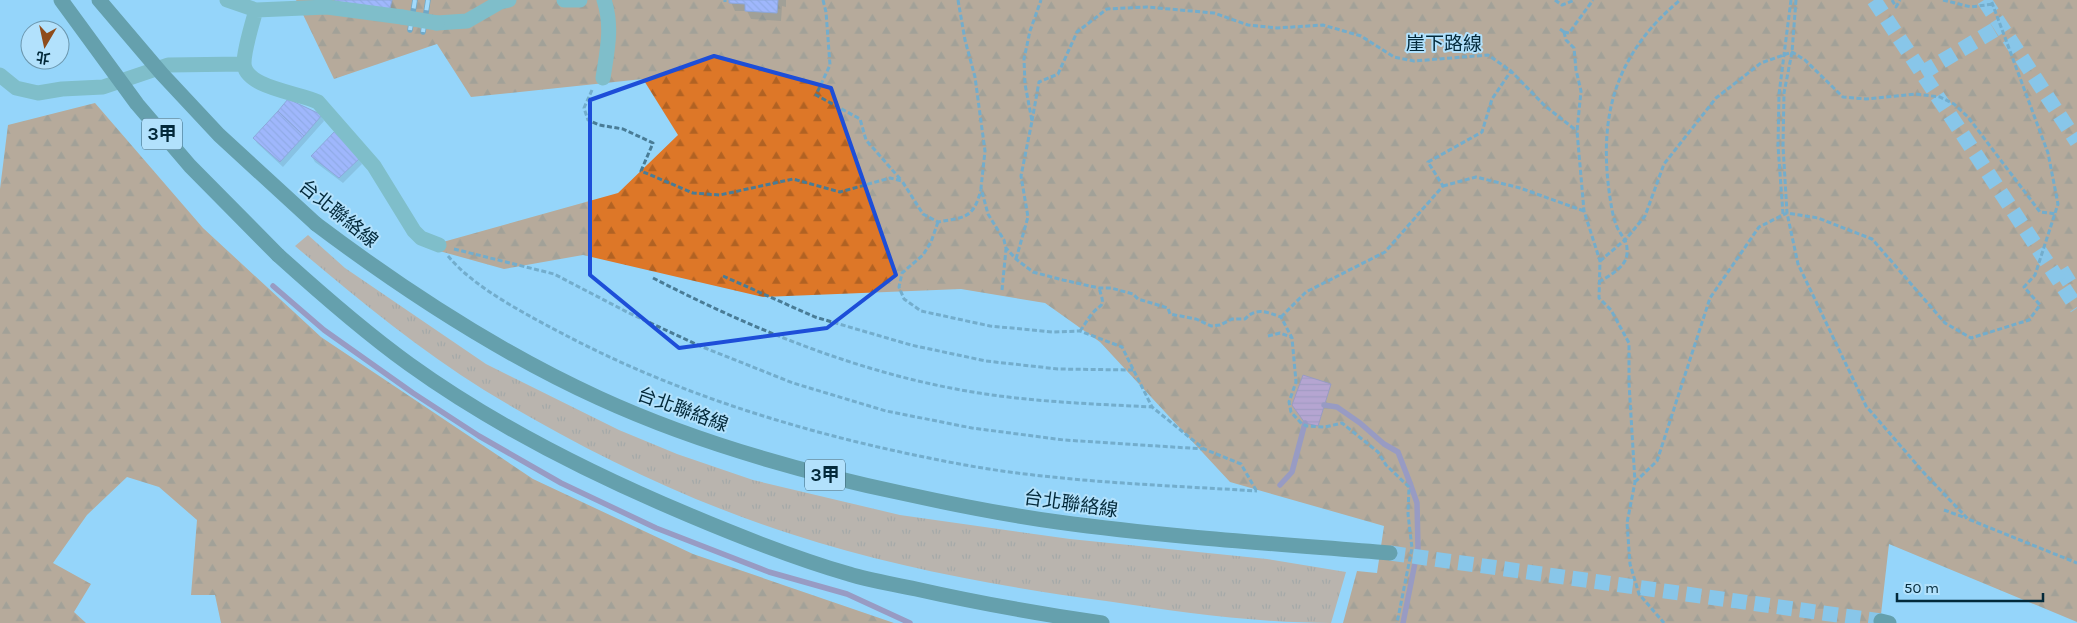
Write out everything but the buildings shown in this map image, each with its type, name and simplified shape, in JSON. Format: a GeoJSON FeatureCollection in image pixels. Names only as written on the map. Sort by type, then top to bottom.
{"type":"FeatureCollection","features":[{"type":"Feature","properties":{"kind":"highway","name":"3甲"},"geometry":{"type":"LineString","coordinates":[[61,0],[137,104],[190,166],[278,255],[327,299],[409,364],[496,420],[570,461],[646,497],[747,540],[850,575],[1049,616],[1102,623]]}},
{"type":"Feature","properties":{"kind":"highway","name":"台北聯絡線"},"geometry":{"type":"LineString","coordinates":[[99,0],[162,74],[219,135],[316,224],[360,258],[440,313],[516,356],[598,398],[671,428],[772,462],[872,487],[962,506],[1056,522],[1142,532],[1390,553]]}},
{"type":"Feature","properties":{"kind":"street"},"geometry":{"type":"LineString","coordinates":[[228,0],[256,10],[327,7],[437,23],[455,23],[467,20],[500,2],[509,0]]}},
{"type":"Feature","properties":{"kind":"street"},"geometry":{"type":"LineString","coordinates":[[564,0],[580,0]]}},
{"type":"Feature","properties":{"kind":"street"},"geometry":{"type":"LineString","coordinates":[[603,78],[610,35],[609,14],[604,0]]}},
{"type":"Feature","properties":{"kind":"street"},"geometry":{"type":"LineString","coordinates":[[256,10],[244,64],[247,73],[256,81],[267,86],[318,102],[374,166],[414,231],[421,238],[439,245]]}},
{"type":"Feature","properties":{"kind":"street"},"geometry":{"type":"LineString","coordinates":[[0,75],[16,88],[38,93],[62,89],[104,87],[168,65],[244,64]]}},
{"type":"Feature","properties":{"kind":"path"},"geometry":{"type":"LineString","coordinates":[[823,0],[826,12],[830,65],[816,95],[860,119],[866,140],[902,181],[922,214],[938,222],[965,217],[976,208],[981,188],[985,152],[975,77],[965,40],[958,0]]}},
{"type":"Feature","properties":{"kind":"path"},"geometry":{"type":"LineString","coordinates":[[1016,259],[1028,217],[1021,176],[1032,120],[1025,84],[1024,59],[1030,31],[1042,0]]}},
{"type":"Feature","properties":{"kind":"path"},"geometry":{"type":"LineString","coordinates":[[1555,0],[1562,5],[1575,0]]}},
{"type":"Feature","properties":{"kind":"path"},"geometry":{"type":"LineString","coordinates":[[1560,29],[1569,33],[1572,31],[1582,13],[1593,0]]}},
{"type":"Feature","properties":{"kind":"path"},"geometry":{"type":"LineString","coordinates":[[1599,282],[1615,273],[1627,256],[1626,239],[1616,226],[1606,167],[1611,109],[1619,80],[1630,54],[1649,28],[1680,0]]}},
{"type":"Feature","properties":{"kind":"path"},"geometry":{"type":"LineString","coordinates":[[1783,214],[1778,146],[1779,94],[1791,0]]}},
{"type":"Feature","properties":{"kind":"path"},"geometry":{"type":"LineString","coordinates":[[1796,0],[1792,52],[1784,102],[1782,146],[1787,212],[1798,264],[1866,406],[1925,474],[1968,519]]}},
{"type":"Feature","properties":{"kind":"path"},"geometry":{"type":"LineString","coordinates":[[1892,0],[1896,7],[1900,0]]}},
{"type":"Feature","properties":{"kind":"path"},"geometry":{"type":"LineString","coordinates":[[1635,482],[1657,462],[1710,298],[1759,227],[1787,212],[1818,218],[1872,239],[1945,323],[1971,338],[2029,320],[2040,305],[2024,287],[2035,275],[2057,214],[2058,204],[2048,153],[1992,2],[1971,7],[1943,0]]}},
{"type":"Feature","properties":{"kind":"path","name":"崖下路線"},"geometry":{"type":"LineString","coordinates":[[1032,120],[1040,82],[1058,74],[1077,32],[1107,9],[1147,7],[1214,14],[1248,25],[1277,28],[1323,25],[1361,36],[1394,57],[1414,61],[1488,55],[1511,71],[1545,106],[1577,131]]}},
{"type":"Feature","properties":{"kind":"path"},"geometry":{"type":"LineString","coordinates":[[1564,32],[1566,40],[1574,48],[1576,70],[1581,91],[1577,131],[1584,211],[1600,261],[1599,298],[1611,310],[1629,342],[1629,383],[1635,482],[1626,534],[1630,549],[1630,564],[1639,594],[1664,623]]}},
{"type":"Feature","properties":{"kind":"path"},"geometry":{"type":"LineString","coordinates":[[1600,261],[1626,239],[1645,216],[1664,164],[1716,98],[1761,63],[1792,52],[1805,60],[1843,97],[1866,99],[1916,94],[1940,97],[1954,104],[1968,117],[2040,212],[2057,214]]}},
{"type":"Feature","properties":{"kind":"path"},"geometry":{"type":"LineString","coordinates":[[1443,186],[1428,162],[1482,132],[1492,98],[1511,71]]}},
{"type":"Feature","properties":{"kind":"path"},"geometry":{"type":"LineString","coordinates":[[603,78],[597,77],[584,108],[588,120],[599,125],[623,129],[653,143],[640,171],[693,193],[720,195],[793,180],[840,192],[890,178],[902,181]]}},
{"type":"Feature","properties":{"kind":"path"},"geometry":{"type":"LineString","coordinates":[[1281,317],[1306,292],[1385,252],[1443,186],[1476,177],[1520,188],[1584,211]]}},
{"type":"Feature","properties":{"kind":"path"},"geometry":{"type":"LineString","coordinates":[[981,188],[988,214],[1004,240],[1006,248],[1002,290]]}},
{"type":"Feature","properties":{"kind":"path"},"geometry":{"type":"LineString","coordinates":[[461,272],[532,318],[611,359],[685,389],[784,422],[878,447],[967,465],[1061,477],[1257,491],[1241,464],[1204,449],[1152,407],[1122,347],[1080,331],[1053,332],[990,326],[920,311],[904,299],[899,286],[902,273],[923,255],[932,242],[938,222]]}},
{"type":"Feature","properties":{"kind":"path"},"geometry":{"type":"LineString","coordinates":[[439,245],[554,274],[629,313],[700,346],[793,383],[886,411],[972,428],[1064,440],[1204,449]]}},
{"type":"Feature","properties":{"kind":"path"},"geometry":{"type":"LineString","coordinates":[[1006,248],[1016,259],[1033,272],[1133,294],[1138,298],[1168,308],[1170,314],[1196,318],[1211,326],[1220,325],[1232,319],[1244,319],[1250,313],[1262,310],[1281,317],[1292,338],[1296,382],[1289,402],[1290,412],[1302,424],[1307,426],[1325,427],[1342,423],[1378,452],[1386,465],[1409,486],[1408,514],[1412,548],[1397,623]]}},
{"type":"Feature","properties":{"kind":"path"},"geometry":{"type":"LineString","coordinates":[[723,276],[815,317],[911,345],[986,361],[1058,368],[1134,370]]}},
{"type":"Feature","properties":{"kind":"path"},"geometry":{"type":"LineString","coordinates":[[653,278],[714,309],[806,347],[902,378],[979,393],[1061,402],[1152,407]]}},
{"type":"Feature","properties":{"kind":"path"},"geometry":{"type":"LineString","coordinates":[[1080,331],[1091,315],[1101,307],[1103,300],[1099,288]]}},
{"type":"Feature","properties":{"kind":"path"},"geometry":{"type":"LineString","coordinates":[[1268,336],[1280,332],[1292,338]]}},
{"type":"Feature","properties":{"kind":"path"},"geometry":{"type":"LineString","coordinates":[[1944,510],[2077,563]]}},
{"type":"Feature","properties":{"kind":"highlighted area"},"geometry":{"type":"Polygon","coordinates":[[[714,56],[831,88],[896,275],[827,328],[679,348],[590,275],[590,100],[714,56]]]}},
{"type":"Feature","properties":{"kind":"green space"},"geometry":{"type":"Polygon","coordinates":[[[296,0],[2077,0],[2077,622],[1889,544],[1880,623],[1343,623],[1357,571],[1377,573],[1384,526],[1230,482],[1100,342],[1045,303],[961,289],[763,297],[583,255],[504,269],[425,247],[618,193],[678,135],[643,79],[471,97],[437,44],[334,79],[296,0]]]}},
{"type":"Feature","properties":{"kind":"green space"},"geometry":{"type":"Polygon","coordinates":[[[95,103],[203,228],[321,337],[533,479],[693,554],[894,623],[221,623],[215,595],[191,595],[197,520],[159,487],[127,477],[87,515],[53,563],[91,584],[74,612],[86,623],[0,623],[0,189],[8,125],[95,103]]]}},
{"type":"Feature","properties":{"kind":"green space"},"geometry":{"type":"Polygon","coordinates":[[[308,235],[345,268],[486,364],[619,430],[677,454],[753,480],[900,515],[1070,539],[1267,559],[1346,572],[1331,623],[1275,621],[1162,609],[947,575],[829,546],[751,520],[672,489],[595,452],[520,411],[459,374],[387,321],[295,246],[308,235]]]}},
{"type":"Feature","properties":{"kind":"shaded area"},"geometry":{"type":"Polygon","coordinates":[[[1303,375],[1331,384],[1318,426],[1305,423],[1292,405],[1303,375]]]}},
{"type":"Feature","properties":{"kind":"waterway"},"geometry":{"type":"LineString","coordinates":[[273,286],[324,330],[413,393],[479,436],[561,483],[656,528],[769,572],[847,594],[910,623]]}},
{"type":"Feature","properties":{"kind":"waterway"},"geometry":{"type":"LineString","coordinates":[[1324,405],[1337,407],[1360,423],[1384,444],[1398,452],[1410,483],[1417,503],[1418,548],[1403,623]]}},
{"type":"Feature","properties":{"kind":"waterway"},"geometry":{"type":"LineString","coordinates":[[1280,485],[1292,472],[1305,423]]}},
{"type":"Feature","properties":{"kind":"tunnel"},"geometry":{"type":"LineString","coordinates":[[1874,0],[2077,308]]}},
{"type":"Feature","properties":{"kind":"tunnel"},"geometry":{"type":"LineString","coordinates":[[1984,0],[2077,142]]}},
{"type":"Feature","properties":{"kind":"tunnel"},"geometry":{"type":"LineString","coordinates":[[1922,73],[2001,26]]}},
{"type":"Feature","properties":{"kind":"tunnel"},"geometry":{"type":"LineString","coordinates":[[2059,280],[2077,269]]}},
{"type":"Feature","properties":{"kind":"tunnel"},"geometry":{"type":"LineString","coordinates":[[1390,553],[1881,621]]}},
{"type":"Feature","properties":{"kind":"railway"},"geometry":{"type":"LineString","coordinates":[[410,30],[415,0]]}},
{"type":"Feature","properties":{"kind":"railway"},"geometry":{"type":"LineString","coordinates":[[423,32],[428,0]]}}]}
